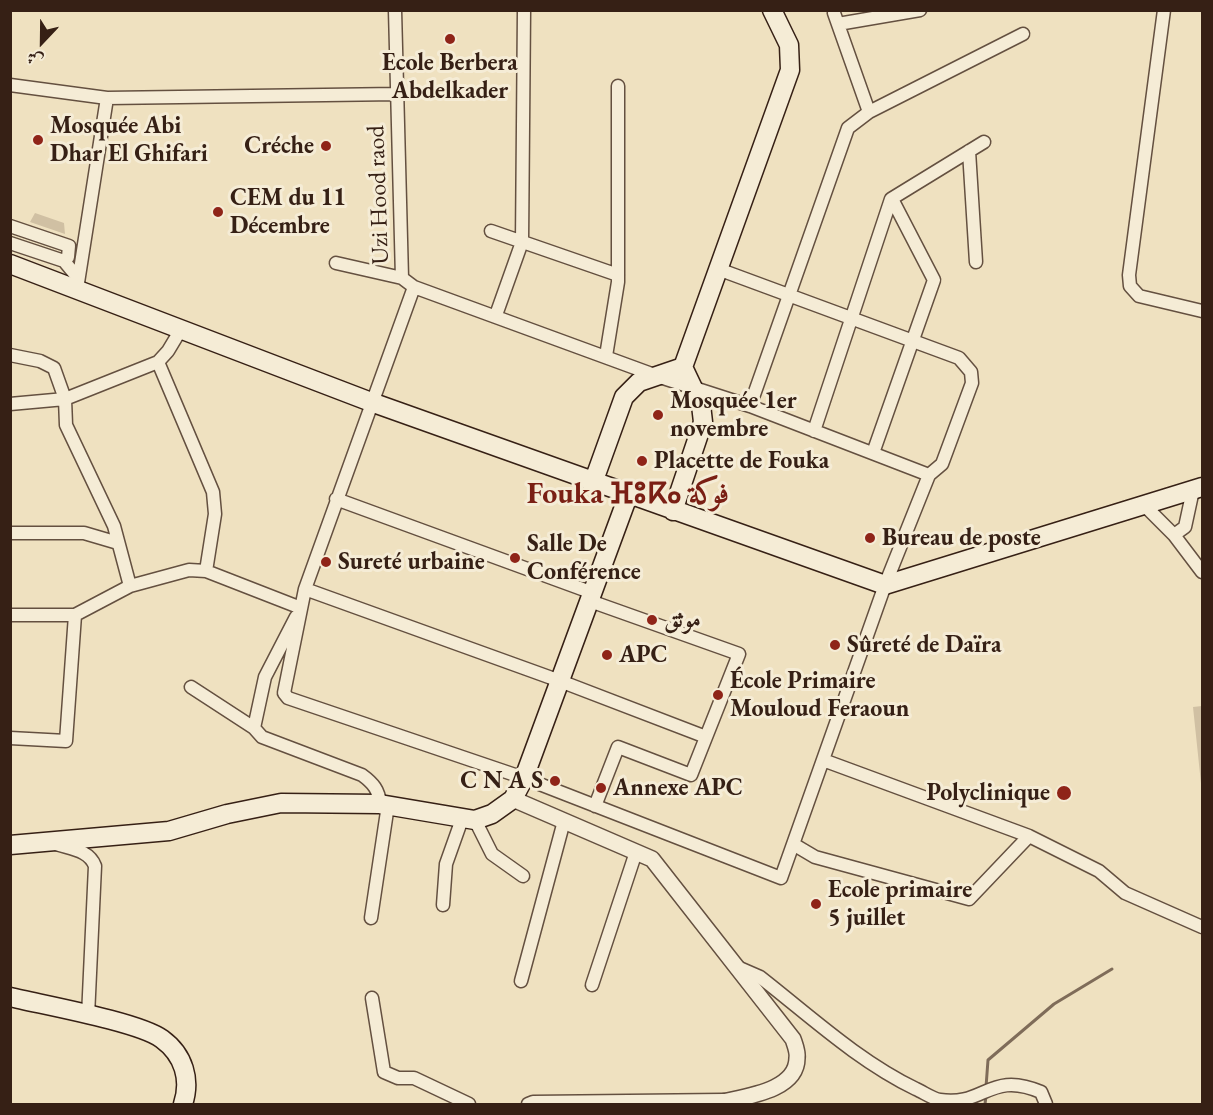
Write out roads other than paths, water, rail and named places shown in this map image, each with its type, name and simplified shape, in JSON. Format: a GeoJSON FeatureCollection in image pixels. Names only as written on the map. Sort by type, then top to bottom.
{"type":"FeatureCollection","features":[{"type":"Feature","properties":{"kind":"main road"},"geometry":{"type":"LineString","coordinates":[[673,511],[703,422],[701,405],[683,367],[790,70],[789,45],[772,10]]}},
{"type":"Feature","properties":{"kind":"main road"},"geometry":{"type":"LineString","coordinates":[[10,264],[78,283],[180,331],[628,496],[885,585],[1198,488]]}},
{"type":"Feature","properties":{"kind":"main road"},"geometry":{"type":"LineString","coordinates":[[592,483],[624,397],[639,382],[683,367]]}},
{"type":"Feature","properties":{"kind":"main road"},"geometry":{"type":"LineString","coordinates":[[10,845],[170,831],[227,814],[281,803],[384,805],[468,819],[492,814],[513,799],[524,778],[628,496]]}},
{"type":"Feature","properties":{"kind":"main road"},"geometry":{"type":"LineString","coordinates":[[10,997],[136,1028],[161,1038],[179,1056],[187,1076],[188,1089],[183,1104]]}},
{"type":"Feature","properties":{"kind":"street","name":"Uzi Hood raod"},"geometry":{"type":"LineString","coordinates":[[395,10],[402,278],[414,287],[305,589],[284,693],[288,698],[524,778],[781,878],[793,844]]}},
{"type":"Feature","properties":{"kind":"street"},"geometry":{"type":"LineString","coordinates":[[496,315],[522,242],[524,10]]}},
{"type":"Feature","properties":{"kind":"street"},"geometry":{"type":"LineString","coordinates":[[868,112],[836,19],[920,10]]}},
{"type":"Feature","properties":{"kind":"street"},"geometry":{"type":"LineString","coordinates":[[1164,10],[1129,275],[1130,286],[1139,297],[1203,311]]}},
{"type":"Feature","properties":{"kind":"street"},"geometry":{"type":"LineString","coordinates":[[750,406],[848,128],[868,112],[1023,34]]}},
{"type":"Feature","properties":{"kind":"street"},"geometry":{"type":"LineString","coordinates":[[10,85],[107,98],[397,94]]}},
{"type":"Feature","properties":{"kind":"street"},"geometry":{"type":"LineString","coordinates":[[606,356],[618,275],[618,86]]}},
{"type":"Feature","properties":{"kind":"street"},"geometry":{"type":"LineString","coordinates":[[78,283],[107,98]]}},
{"type":"Feature","properties":{"kind":"street"},"geometry":{"type":"LineString","coordinates":[[814,431],[892,199],[984,142]]}},
{"type":"Feature","properties":{"kind":"street"},"geometry":{"type":"LineString","coordinates":[[969,151],[976,262]]}},
{"type":"Feature","properties":{"kind":"street"},"geometry":{"type":"LineString","coordinates":[[873,453],[934,280],[892,199]]}},
{"type":"Feature","properties":{"kind":"street"},"geometry":{"type":"LineString","coordinates":[[10,226],[69,246],[68,257],[64,261]]}},
{"type":"Feature","properties":{"kind":"street"},"geometry":{"type":"LineString","coordinates":[[491,231],[618,275]]}},
{"type":"Feature","properties":{"kind":"street"},"geometry":{"type":"LineString","coordinates":[[10,243],[64,261],[78,283]]}},
{"type":"Feature","properties":{"kind":"street"},"geometry":{"type":"LineString","coordinates":[[336,263],[402,278]]}},
{"type":"Feature","properties":{"kind":"street"},"geometry":{"type":"LineString","coordinates":[[718,269],[958,358],[972,372],[972,383],[942,464],[929,475],[885,585],[793,844],[815,857],[969,899],[1029,836]]}},
{"type":"Feature","properties":{"kind":"street"},"geometry":{"type":"LineString","coordinates":[[414,287],[496,315],[657,376],[750,406],[929,475]]}},
{"type":"Feature","properties":{"kind":"street"},"geometry":{"type":"LineString","coordinates":[[10,404],[65,399],[158,362],[180,331]]}},
{"type":"Feature","properties":{"kind":"street"},"geometry":{"type":"LineString","coordinates":[[10,355],[20,355],[54,368],[65,399],[66,425],[114,526],[130,586]]}},
{"type":"Feature","properties":{"kind":"street"},"geometry":{"type":"LineString","coordinates":[[158,362],[213,492],[215,513],[206,571]]}},
{"type":"Feature","properties":{"kind":"street"},"geometry":{"type":"LineString","coordinates":[[1174,535],[1185,527],[1198,488]]}},
{"type":"Feature","properties":{"kind":"street"},"geometry":{"type":"LineString","coordinates":[[336,499],[739,654],[691,775],[618,747],[595,806]]}},
{"type":"Feature","properties":{"kind":"street"},"geometry":{"type":"LineString","coordinates":[[1143,504],[1174,535],[1203,572]]}},
{"type":"Feature","properties":{"kind":"street"},"geometry":{"type":"LineString","coordinates":[[10,533],[84,533],[118,543]]}},
{"type":"Feature","properties":{"kind":"street"},"geometry":{"type":"LineString","coordinates":[[10,615],[75,615],[130,586],[189,570],[206,571],[301,608],[265,677],[254,728]]}},
{"type":"Feature","properties":{"kind":"street"},"geometry":{"type":"LineString","coordinates":[[305,589],[560,681],[706,737]]}},
{"type":"Feature","properties":{"kind":"street"},"geometry":{"type":"LineString","coordinates":[[10,738],[66,741],[75,615]]}},
{"type":"Feature","properties":{"kind":"street"},"geometry":{"type":"LineString","coordinates":[[191,687],[254,728],[262,737],[362,775],[372,782],[384,805],[371,918]]}},
{"type":"Feature","properties":{"kind":"street"},"geometry":{"type":"LineString","coordinates":[[823,760],[1029,836],[1099,871],[1125,893],[1203,927]]}},
{"type":"Feature","properties":{"kind":"street"},"geometry":{"type":"LineString","coordinates":[[513,799],[652,859],[794,1039],[798,1058],[793,1073],[785,1082],[758,1095],[715,1104]]}},
{"type":"Feature","properties":{"kind":"street"},"geometry":{"type":"LineString","coordinates":[[443,905],[446,864],[468,819],[492,854],[523,876]]}},
{"type":"Feature","properties":{"kind":"street"},"geometry":{"type":"LineString","coordinates":[[521,981],[564,821]]}},
{"type":"Feature","properties":{"kind":"street"},"geometry":{"type":"LineString","coordinates":[[49,842],[92,856],[95,866],[88,1016]]}},
{"type":"Feature","properties":{"kind":"street"},"geometry":{"type":"LineString","coordinates":[[592,985],[636,852]]}},
{"type":"Feature","properties":{"kind":"street"},"geometry":{"type":"LineString","coordinates":[[737,967],[760,977],[884,1073],[940,1100],[975,1097],[999,1084],[1022,1084],[1041,1092],[1046,1104]]}},
{"type":"Feature","properties":{"kind":"street"},"geometry":{"type":"LineString","coordinates":[[372,998],[384,1072],[398,1078],[414,1078],[469,1104]]}},
{"type":"Feature","properties":{"kind":"street"},"geometry":{"type":"LineString","coordinates":[[528,1104],[534,1102],[732,1100]]}},
{"type":"Feature","properties":{"kind":"waterway"},"geometry":{"type":"LineString","coordinates":[[986,1087],[988,1060],[1054,1004],[1112,969]]}},
{"type":"Feature","properties":{"kind":"waterway"},"geometry":{"type":"LineString","coordinates":[[985,1104],[986,1096]]}},
{"type":"Feature","properties":{"kind":"place","name":"Ecole Berbera Abdelkader"},"geometry":{"type":"Point","coordinates":[450,39]}},
{"type":"Feature","properties":{"kind":"place","name":"Mosquée Abi Dhar El Ghifari"},"geometry":{"type":"Point","coordinates":[38,140]}},
{"type":"Feature","properties":{"kind":"place","name":"Créche"},"geometry":{"type":"Point","coordinates":[326,146]}},
{"type":"Feature","properties":{"kind":"place","name":"CEM du 11 Décembre"},"geometry":{"type":"Point","coordinates":[218,212]}},
{"type":"Feature","properties":{"kind":"place","name":"Mosquée 1er novembre"},"geometry":{"type":"Point","coordinates":[658,415]}},
{"type":"Feature","properties":{"kind":"place","name":"Placette de Fouka"},"geometry":{"type":"Point","coordinates":[642,461]}},
{"type":"Feature","properties":{"kind":"place","name":"Bureau de poste"},"geometry":{"type":"Point","coordinates":[870,538]}},
{"type":"Feature","properties":{"kind":"place","name":"Salle De Conférence"},"geometry":{"type":"Point","coordinates":[515,558]}},
{"type":"Feature","properties":{"kind":"place","name":"Sureté urbaine"},"geometry":{"type":"Point","coordinates":[326,562]}},
{"type":"Feature","properties":{"kind":"place","name":"موثق"},"geometry":{"type":"Point","coordinates":[652,620]}},
{"type":"Feature","properties":{"kind":"place","name":"Sûreté de Daïra"},"geometry":{"type":"Point","coordinates":[835,645]}},
{"type":"Feature","properties":{"kind":"place","name":"APC"},"geometry":{"type":"Point","coordinates":[607,655]}},
{"type":"Feature","properties":{"kind":"place","name":"École Primaire Mouloud Feraoun"},"geometry":{"type":"Point","coordinates":[718,695]}},
{"type":"Feature","properties":{"kind":"place","name":"C N A S"},"geometry":{"type":"Point","coordinates":[555,781]}},
{"type":"Feature","properties":{"kind":"place","name":"Annexe APC"},"geometry":{"type":"Point","coordinates":[601,788]}},
{"type":"Feature","properties":{"kind":"place","name":"Polyclinique"},"geometry":{"type":"Point","coordinates":[1064,793]}},
{"type":"Feature","properties":{"kind":"place","name":"Ecole primaire 5 juillet"},"geometry":{"type":"Point","coordinates":[816,904]}},
{"type":"Feature","properties":{"kind":"district","name":"Fouka ⴼⵓⴽⴰ فوكة"},"geometry":{"type":"Point","coordinates":[628,495]}}]}
